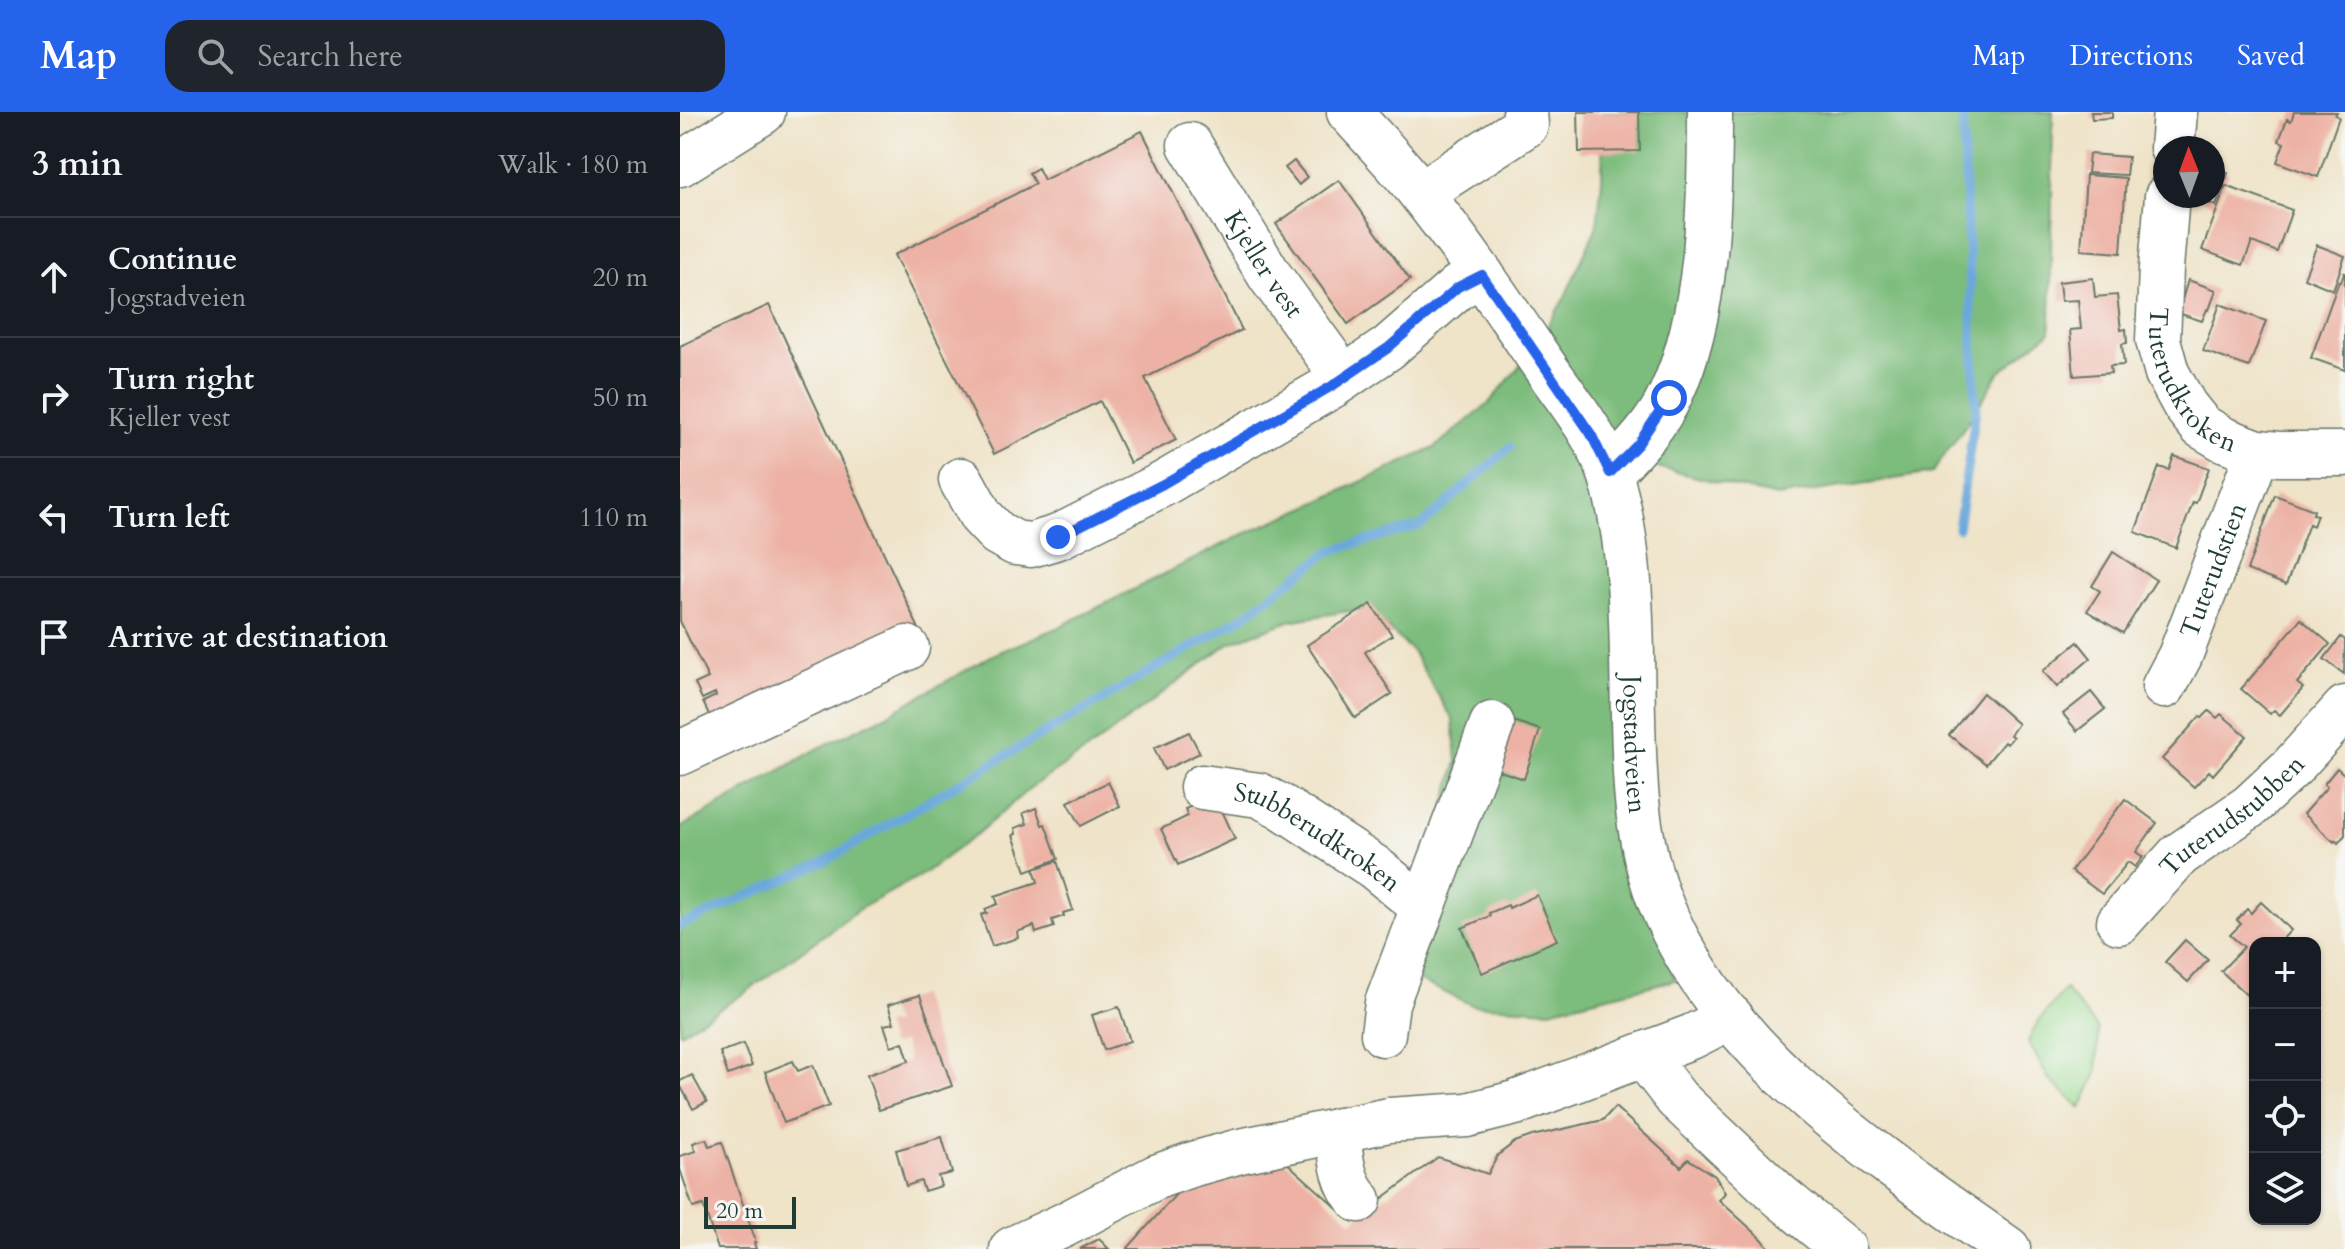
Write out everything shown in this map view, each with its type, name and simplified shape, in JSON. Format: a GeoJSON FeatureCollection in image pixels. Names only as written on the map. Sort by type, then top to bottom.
{"type":"FeatureCollection","features":[{"type":"Feature","properties":{"kind":"street"},"geometry":{"type":"LineString","coordinates":[[680,164],[763,112]]}},
{"type":"Feature","properties":{"kind":"street"},"geometry":{"type":"LineString","coordinates":[[1349,112],[1421,193],[1482,275],[1591,434],[1610,473],[1638,444],[1669,398],[1688,348],[1706,231],[1710,112]]}},
{"type":"Feature","properties":{"kind":"street"},"geometry":{"type":"LineString","coordinates":[[1421,193],[1526,125],[1525,112]]}},
{"type":"Feature","properties":{"kind":"street"},"geometry":{"type":"LineString","coordinates":[[2173,136],[2175,112]]}},
{"type":"Feature","properties":{"kind":"street","name":"Kjeller vest"},"geometry":{"type":"LineString","coordinates":[[1190,145],[1270,276],[1344,378]]}},
{"type":"Feature","properties":{"kind":"street","name":"Tuterudkroken"},"geometry":{"type":"LineString","coordinates":[[2166,208],[2158,340],[2167,373],[2185,406],[2201,426],[2223,439],[2258,452],[2345,454]]}},
{"type":"Feature","properties":{"kind":"street"},"geometry":{"type":"LineString","coordinates":[[961,480],[981,516],[997,533],[1015,543],[1031,545],[1058,537],[1163,484],[1344,378],[1388,348],[1458,287],[1482,275]]}},
{"type":"Feature","properties":{"kind":"street","name":"Tuterudstien"},"geometry":{"type":"LineString","coordinates":[[2164,686],[2180,656],[2258,452]]}},
{"type":"Feature","properties":{"kind":"street","name":"Jogstadveien"},"geometry":{"type":"LineString","coordinates":[[1610,473],[1625,533],[1632,632],[1634,772],[1639,815],[1646,856],[1659,900],[1680,946],[1713,996],[1769,1062],[1840,1127],[2008,1249]]}},
{"type":"Feature","properties":{"kind":"street"},"geometry":{"type":"LineString","coordinates":[[680,753],[907,648]]}},
{"type":"Feature","properties":{"kind":"street","name":"Tuterudstubben"},"geometry":{"type":"LineString","coordinates":[[2119,922],[2179,855],[2250,806],[2292,767],[2345,708]]}},
{"type":"Feature","properties":{"kind":"street","name":"Stubberudkroken"},"geometry":{"type":"LineString","coordinates":[[1383,1034],[1387,1003],[1492,724]]}},
{"type":"Feature","properties":{"kind":"street","name":"Stubberudkroken"},"geometry":{"type":"LineString","coordinates":[[1202,787],[1259,795],[1282,807],[1374,867],[1423,907]]}},
{"type":"Feature","properties":{"kind":"street"},"geometry":{"type":"LineString","coordinates":[[1012,1249],[1156,1177],[1240,1151],[1338,1130],[1389,1120],[1467,1115],[1503,1106],[1693,1036],[1731,1017]]}},
{"type":"Feature","properties":{"kind":"street"},"geometry":{"type":"LineString","coordinates":[[1643,1055],[1677,1099],[1780,1196],[1844,1249]]}},
{"type":"Feature","properties":{"kind":"street"},"geometry":{"type":"LineString","coordinates":[[1338,1130],[1344,1175],[1359,1200]]}},
{"type":"Feature","properties":{"kind":"green space"},"geometry":{"type":"Polygon","coordinates":[[[1603,112],[2053,112],[2050,332],[1999,373],[1932,473],[1777,497],[1608,455],[1623,692],[1613,800],[1675,980],[1550,1010],[1472,1005],[1400,972],[1457,761],[1453,720],[1412,651],[1367,608],[1289,621],[1229,643],[1085,752],[1030,788],[978,833],[923,874],[858,910],[742,995],[680,1033],[680,828],[819,748],[883,717],[995,654],[1059,627],[1244,534],[1434,448],[1489,403],[1531,353],[1564,299],[1597,226],[1602,180],[1603,112]]]}},
{"type":"Feature","properties":{"kind":"green space"},"geometry":{"type":"Polygon","coordinates":[[[2065,989],[2098,1029],[2097,1073],[2081,1108],[2049,1079],[2028,1041],[2038,1022],[2065,989]]]}},
{"type":"Feature","properties":{"kind":"building"},"geometry":{"type":"Polygon","coordinates":[[[1578,112],[1639,112],[1640,151],[1579,152],[1578,112]]]}},
{"type":"Feature","properties":{"kind":"building"},"geometry":{"type":"Polygon","coordinates":[[[2091,112],[2112,112],[2112,118],[2092,119],[2091,112]]]}},
{"type":"Feature","properties":{"kind":"building"},"geometry":{"type":"Polygon","coordinates":[[[2294,112],[2337,112],[2335,115],[2339,117],[2318,177],[2277,162],[2284,143],[2279,141],[2287,119],[2291,121],[2294,112]]]}},
{"type":"Feature","properties":{"kind":"building"},"geometry":{"type":"Polygon","coordinates":[[[1142,131],[1242,330],[1145,378],[1176,440],[1130,463],[1100,401],[994,454],[894,255],[1035,184],[1029,173],[1038,168],[1044,180],[1142,131]]]}},
{"type":"Feature","properties":{"kind":"building"},"geometry":{"type":"Polygon","coordinates":[[[2089,154],[2128,157],[2126,175],[2087,173],[2089,154]]]}},
{"type":"Feature","properties":{"kind":"building"},"geometry":{"type":"Polygon","coordinates":[[[1294,161],[1307,177],[1299,185],[1285,168],[1294,161]]]}},
{"type":"Feature","properties":{"kind":"building"},"geometry":{"type":"Polygon","coordinates":[[[2086,175],[2126,178],[2121,253],[2081,250],[2086,175]]]}},
{"type":"Feature","properties":{"kind":"building"},"geometry":{"type":"Polygon","coordinates":[[[1339,180],[1410,280],[1348,324],[1276,224],[1339,180]]]}},
{"type":"Feature","properties":{"kind":"building"},"geometry":{"type":"Polygon","coordinates":[[[2226,186],[2292,210],[2277,252],[2252,242],[2243,265],[2202,250],[2218,208],[2225,208],[2226,186]]]}},
{"type":"Feature","properties":{"kind":"building"},"geometry":{"type":"Polygon","coordinates":[[[2317,245],[2345,256],[2333,290],[2304,278],[2317,245]]]}},
{"type":"Feature","properties":{"kind":"building"},"geometry":{"type":"Polygon","coordinates":[[[2345,273],[2345,370],[2311,358],[2345,273]]]}},
{"type":"Feature","properties":{"kind":"building"},"geometry":{"type":"Polygon","coordinates":[[[2093,278],[2095,297],[2117,295],[2121,330],[2126,329],[2127,343],[2122,344],[2124,365],[2110,366],[2111,373],[2074,376],[2070,330],[2081,329],[2078,300],[2061,301],[2059,282],[2093,278]]]}},
{"type":"Feature","properties":{"kind":"building"},"geometry":{"type":"Polygon","coordinates":[[[2188,280],[2216,290],[2202,321],[2178,313],[2188,280]]]}},
{"type":"Feature","properties":{"kind":"building"},"geometry":{"type":"Polygon","coordinates":[[[2220,304],[2266,321],[2249,367],[2203,351],[2220,304]]]}},
{"type":"Feature","properties":{"kind":"building"},"geometry":{"type":"Polygon","coordinates":[[[769,305],[919,629],[728,722],[710,717],[703,702],[716,696],[715,693],[702,699],[695,684],[708,678],[680,621],[680,346],[769,305]]]}},
{"type":"Feature","properties":{"kind":"building"},"geometry":{"type":"Polygon","coordinates":[[[2174,456],[2209,468],[2176,548],[2135,532],[2159,467],[2169,470],[2174,456]]]}},
{"type":"Feature","properties":{"kind":"building"},"geometry":{"type":"Polygon","coordinates":[[[2275,495],[2314,510],[2313,514],[2317,515],[2313,526],[2309,524],[2286,585],[2247,570],[2275,495]]]}},
{"type":"Feature","properties":{"kind":"building"},"geometry":{"type":"Polygon","coordinates":[[[2113,552],[2156,580],[2123,633],[2087,611],[2100,591],[2092,586],[2113,552]]]}},
{"type":"Feature","properties":{"kind":"building"},"geometry":{"type":"Polygon","coordinates":[[[1371,604],[1392,635],[1365,652],[1392,694],[1355,718],[1307,645],[1371,604]]]}},
{"type":"Feature","properties":{"kind":"building"},"geometry":{"type":"Polygon","coordinates":[[[2301,619],[2330,644],[2297,683],[2303,688],[2280,715],[2274,710],[2270,714],[2241,689],[2301,619]]]}},
{"type":"Feature","properties":{"kind":"building"},"geometry":{"type":"Polygon","coordinates":[[[2341,637],[2345,640],[2344,674],[2324,659],[2341,637]]]}},
{"type":"Feature","properties":{"kind":"building"},"geometry":{"type":"Polygon","coordinates":[[[2078,642],[2091,658],[2057,687],[2043,671],[2078,642]]]}},
{"type":"Feature","properties":{"kind":"building"},"geometry":{"type":"Polygon","coordinates":[[[2091,692],[2105,709],[2077,731],[2063,714],[2091,692]]]}},
{"type":"Feature","properties":{"kind":"building"},"geometry":{"type":"Polygon","coordinates":[[[1983,693],[2018,724],[2010,735],[2013,737],[2007,744],[2004,742],[1986,764],[1949,735],[1983,693]]]}},
{"type":"Feature","properties":{"kind":"building"},"geometry":{"type":"Polygon","coordinates":[[[2209,711],[2217,718],[2221,714],[2247,736],[2213,775],[2209,771],[2194,787],[2162,759],[2200,716],[2202,718],[2209,711]]]}},
{"type":"Feature","properties":{"kind":"building"},"geometry":{"type":"Polygon","coordinates":[[[1505,718],[1540,730],[1524,779],[1488,767],[1505,718]]]}},
{"type":"Feature","properties":{"kind":"building"},"geometry":{"type":"Polygon","coordinates":[[[1189,732],[1200,753],[1164,770],[1154,748],[1189,732]]]}},
{"type":"Feature","properties":{"kind":"building"},"geometry":{"type":"Polygon","coordinates":[[[2337,768],[2345,775],[2345,835],[2338,843],[2303,814],[2327,787],[2324,784],[2337,768]]]}},
{"type":"Feature","properties":{"kind":"building"},"geometry":{"type":"Polygon","coordinates":[[[1108,782],[1120,806],[1081,826],[1068,802],[1108,782]]]}},
{"type":"Feature","properties":{"kind":"building"},"geometry":{"type":"Polygon","coordinates":[[[1208,799],[1218,802],[1235,839],[1178,865],[1161,829],[1188,816],[1185,809],[1208,799]]]}},
{"type":"Feature","properties":{"kind":"building"},"geometry":{"type":"Polygon","coordinates":[[[2125,799],[2157,823],[2136,852],[2143,857],[2135,867],[2128,862],[2102,894],[2071,871],[2125,799]]]}},
{"type":"Feature","properties":{"kind":"building"},"geometry":{"type":"Polygon","coordinates":[[[1036,808],[1058,859],[1026,871],[1013,835],[1016,834],[1015,828],[1027,824],[1023,813],[1036,808]]]}},
{"type":"Feature","properties":{"kind":"building"},"geometry":{"type":"Polygon","coordinates":[[[1057,861],[1073,910],[1052,920],[1054,927],[1036,933],[1034,926],[1017,932],[1018,938],[992,946],[981,915],[987,913],[985,909],[998,904],[995,896],[1038,882],[1034,869],[1057,861]]]}},
{"type":"Feature","properties":{"kind":"building"},"geometry":{"type":"Polygon","coordinates":[[[1537,895],[1557,940],[1482,973],[1462,928],[1490,916],[1489,913],[1537,895]]]}},
{"type":"Feature","properties":{"kind":"building"},"geometry":{"type":"Polygon","coordinates":[[[2261,902],[2291,930],[2285,937],[2249,937],[2249,997],[2221,971],[2244,947],[2230,935],[2241,924],[2237,920],[2247,909],[2251,913],[2261,902]]]}},
{"type":"Feature","properties":{"kind":"building"},"geometry":{"type":"Polygon","coordinates":[[[2185,940],[2208,960],[2188,982],[2165,962],[2185,940]]]}},
{"type":"Feature","properties":{"kind":"building"},"geometry":{"type":"Polygon","coordinates":[[[920,995],[952,1086],[879,1110],[867,1075],[909,1061],[903,1042],[891,1046],[884,1025],[894,1023],[888,1005],[920,995]]]}},
{"type":"Feature","properties":{"kind":"building"},"geometry":{"type":"Polygon","coordinates":[[[1119,1007],[1130,1041],[1104,1050],[1092,1015],[1119,1007]]]}},
{"type":"Feature","properties":{"kind":"building"},"geometry":{"type":"Polygon","coordinates":[[[743,1044],[752,1066],[728,1075],[720,1052],[743,1044]]]}},
{"type":"Feature","properties":{"kind":"building"},"geometry":{"type":"Polygon","coordinates":[[[793,1061],[798,1071],[813,1065],[829,1106],[784,1123],[765,1072],[793,1061]]]}},
{"type":"Feature","properties":{"kind":"building"},"geometry":{"type":"Polygon","coordinates":[[[692,1075],[707,1102],[693,1109],[680,1085],[680,1081],[692,1075]]]}},
{"type":"Feature","properties":{"kind":"building"},"geometry":{"type":"Polygon","coordinates":[[[1615,1107],[1681,1167],[1688,1159],[1715,1176],[1725,1193],[1719,1200],[1770,1249],[1127,1249],[1178,1192],[1196,1184],[1286,1162],[1352,1221],[1438,1157],[1488,1174],[1498,1155],[1515,1142],[1603,1120],[1615,1107]]]}},
{"type":"Feature","properties":{"kind":"building"},"geometry":{"type":"Polygon","coordinates":[[[942,1137],[952,1173],[938,1176],[941,1186],[924,1191],[921,1181],[906,1186],[896,1150],[942,1137]]]}},
{"type":"Feature","properties":{"kind":"building"},"geometry":{"type":"Polygon","coordinates":[[[706,1139],[709,1146],[722,1142],[744,1207],[747,1206],[750,1215],[747,1216],[756,1249],[718,1249],[703,1205],[693,1208],[680,1169],[680,1156],[696,1151],[693,1143],[706,1139]]]}},
{"type":"Feature","properties":{"kind":"building"},"geometry":{"type":"Polygon","coordinates":[[[1099,1239],[1109,1249],[1080,1249],[1099,1239]]]}},
{"type":"Feature","properties":{"kind":"waterway"},"geometry":{"type":"LineString","coordinates":[[1958,528],[1976,410],[1962,112]]}},
{"type":"Feature","properties":{"kind":"waterway"},"geometry":{"type":"LineString","coordinates":[[680,926],[824,862],[1243,617],[1330,551],[1422,525],[1510,447]]}},
{"type":"Feature","properties":{"kind":"route"},"geometry":{"type":"LineString","coordinates":[[1058,537],[1163,484],[1332,386],[1388,348],[1458,287],[1482,275],[1591,434],[1610,473],[1638,444],[1669,398]]}}]}
